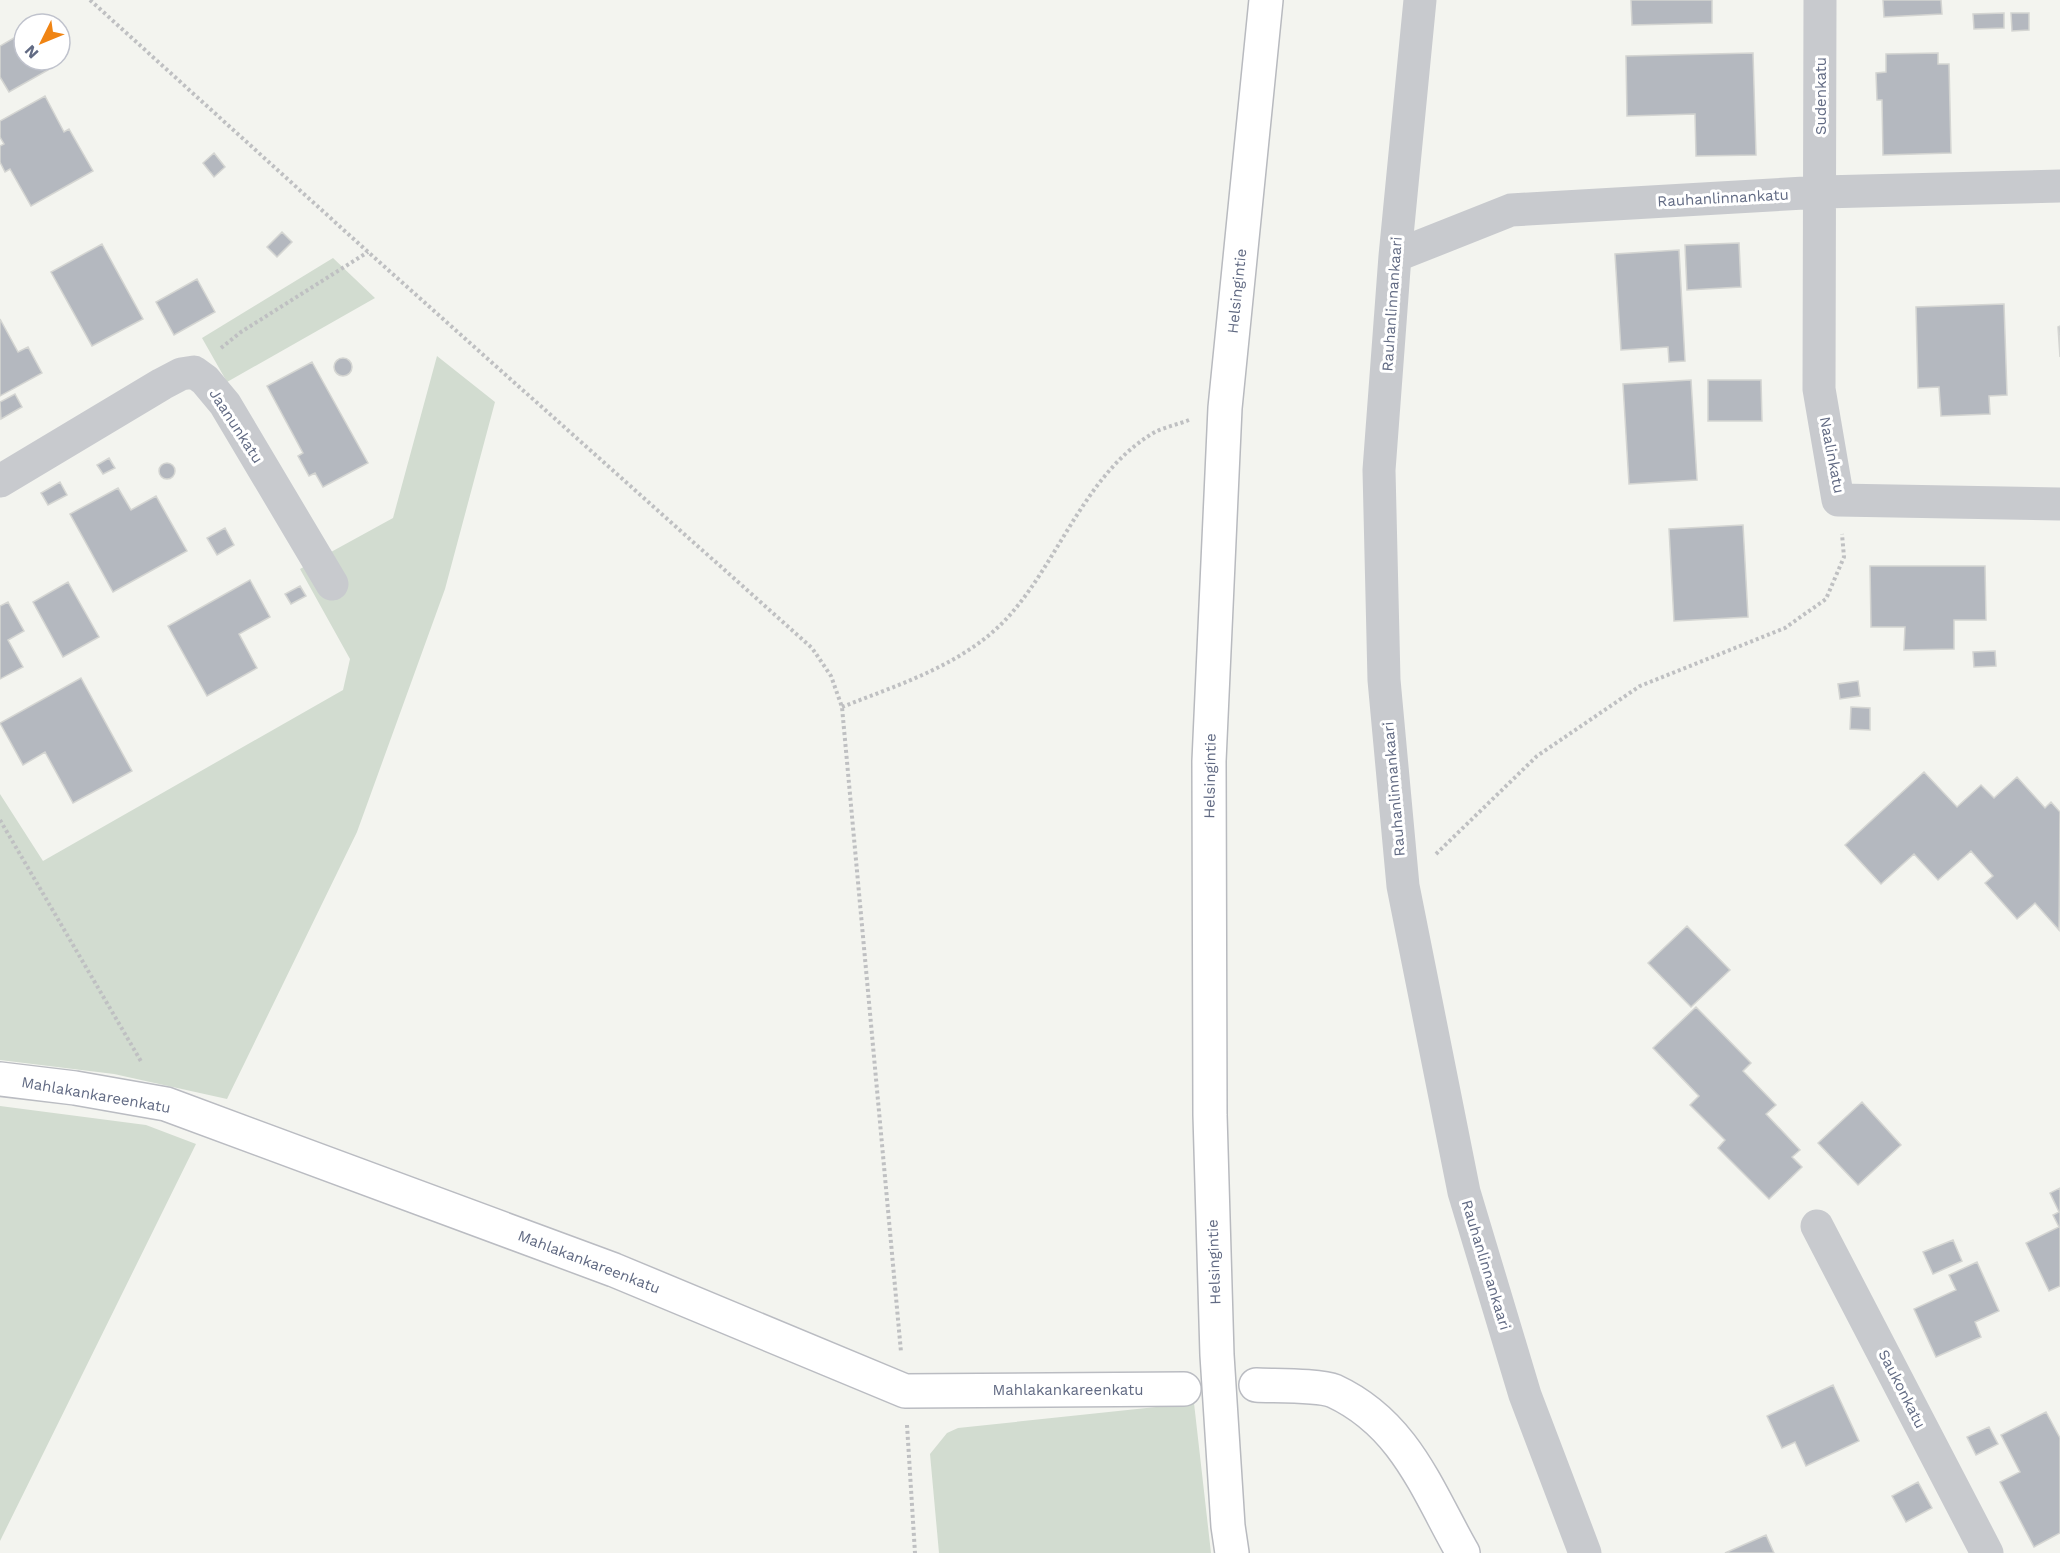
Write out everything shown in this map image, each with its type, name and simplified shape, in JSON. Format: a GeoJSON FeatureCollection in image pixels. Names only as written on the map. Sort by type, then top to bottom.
{"type":"FeatureCollection","features":[{"type":"Feature","properties":{"kind":"main road","name":"Helsingintie"},"geometry":{"type":"LineString","coordinates":[[1232,1553],[1228,1526],[1217,1344],[1209,950],[1209,761],[1225,408],[1266,0]]}},
{"type":"Feature","properties":{"kind":"main road","name":"Mahlakankareenkatu"},"geometry":{"type":"LineString","coordinates":[[0,1079],[75,1088],[166,1104],[614,1270],[905,1390],[1184,1389]]}},
{"type":"Feature","properties":{"kind":"main road"},"geometry":{"type":"LineString","coordinates":[[1256,1385],[1332,1390],[1383,1423],[1411,1456],[1463,1553]]}},
{"type":"Feature","properties":{"kind":"street","name":"Rauhanlinnankaari"},"geometry":{"type":"LineString","coordinates":[[1420,0],[1395,256],[1379,470],[1384,680],[1403,886],[1464,1192],[1525,1395],[1585,1553]]}},
{"type":"Feature","properties":{"kind":"street","name":"Sudenkatu"},"geometry":{"type":"LineString","coordinates":[[1820,0],[1822,192]]}},
{"type":"Feature","properties":{"kind":"street","name":"Rauhanlinnankatu"},"geometry":{"type":"LineString","coordinates":[[1395,256],[1511,210],[1822,192],[2060,186]]}},
{"type":"Feature","properties":{"kind":"street","name":"Naalinkatu"},"geometry":{"type":"LineString","coordinates":[[1822,192],[1819,389],[1838,500],[2060,504]]}},
{"type":"Feature","properties":{"kind":"street"},"geometry":{"type":"LineString","coordinates":[[0,481],[162,384],[182,374],[194,372]]}},
{"type":"Feature","properties":{"kind":"street","name":"Jaanunkatu"},"geometry":{"type":"LineString","coordinates":[[194,372],[205,380],[225,404],[332,584]]}},
{"type":"Feature","properties":{"kind":"street","name":"Saukonkatu"},"geometry":{"type":"LineString","coordinates":[[1817,1226],[1987,1553]]}},
{"type":"Feature","properties":{"kind":"path"},"geometry":{"type":"LineString","coordinates":[[90,0],[368,252],[812,648],[831,676],[842,707],[905,1390],[915,1553]]}},
{"type":"Feature","properties":{"kind":"path"},"geometry":{"type":"LineString","coordinates":[[194,372],[241,332],[368,252]]}},
{"type":"Feature","properties":{"kind":"path"},"geometry":{"type":"LineString","coordinates":[[842,707],[932,670],[979,643],[1008,617],[1099,486],[1123,457],[1156,432],[1225,408]]}},
{"type":"Feature","properties":{"kind":"path"},"geometry":{"type":"LineString","coordinates":[[1403,886],[1537,756],[1640,686],[1785,628],[1826,599],[1844,557],[1838,500]]}},
{"type":"Feature","properties":{"kind":"path"},"geometry":{"type":"LineString","coordinates":[[0,820],[166,1104]]}},
{"type":"Feature","properties":{"kind":"shaded area"},"geometry":{"type":"Polygon","coordinates":[[[333,258],[375,298],[227,382],[202,338],[333,258]]]}},
{"type":"Feature","properties":{"kind":"shaded area"},"geometry":{"type":"Polygon","coordinates":[[[437,356],[495,402],[445,589],[357,832],[227,1099],[114,1074],[0,1060],[0,794],[43,861],[343,690],[350,659],[300,569],[393,518],[437,356]]]}},
{"type":"Feature","properties":{"kind":"shaded area"},"geometry":{"type":"Polygon","coordinates":[[[0,1106],[146,1125],[196,1144],[0,1541],[0,1106]]]}},
{"type":"Feature","properties":{"kind":"shaded area"},"geometry":{"type":"Polygon","coordinates":[[[1194,1403],[1211,1553],[939,1553],[930,1454],[947,1433],[958,1428],[1194,1403]]]}},
{"type":"Feature","properties":{"kind":"building"},"geometry":{"type":"Polygon","coordinates":[[[1631,0],[1712,0],[1712,23],[1632,25],[1631,0]]]}},
{"type":"Feature","properties":{"kind":"building"},"geometry":{"type":"Polygon","coordinates":[[[1883,0],[1941,0],[1942,14],[1884,17],[1883,0]]]}},
{"type":"Feature","properties":{"kind":"building"},"geometry":{"type":"Polygon","coordinates":[[[2004,13],[2004,28],[1974,29],[1973,14],[2004,13]]]}},
{"type":"Feature","properties":{"kind":"building"},"geometry":{"type":"Polygon","coordinates":[[[2011,13],[2029,13],[2029,30],[2012,31],[2011,13]]]}},
{"type":"Feature","properties":{"kind":"building"},"geometry":{"type":"Polygon","coordinates":[[[12,39],[12,72],[44,72],[9,92],[0,77],[0,46],[12,39]]]}},
{"type":"Feature","properties":{"kind":"building"},"geometry":{"type":"Polygon","coordinates":[[[1753,53],[1756,155],[1696,156],[1695,114],[1627,116],[1626,56],[1753,53]]]}},
{"type":"Feature","properties":{"kind":"building"},"geometry":{"type":"Polygon","coordinates":[[[1938,53],[1938,64],[1949,64],[1951,153],[1883,155],[1882,100],[1877,100],[1876,73],[1886,72],[1886,54],[1938,53]]]}},
{"type":"Feature","properties":{"kind":"building"},"geometry":{"type":"Polygon","coordinates":[[[45,96],[64,132],[69,129],[93,171],[31,206],[10,169],[5,172],[0,162],[0,146],[4,144],[0,137],[0,121],[45,96]]]}},
{"type":"Feature","properties":{"kind":"building"},"geometry":{"type":"Polygon","coordinates":[[[214,153],[225,167],[214,177],[203,163],[214,153]]]}},
{"type":"Feature","properties":{"kind":"building"},"geometry":{"type":"Polygon","coordinates":[[[282,232],[292,242],[277,257],[267,247],[282,232]]]}},
{"type":"Feature","properties":{"kind":"building"},"geometry":{"type":"Polygon","coordinates":[[[1739,243],[1741,287],[1687,290],[1685,245],[1739,243]]]}},
{"type":"Feature","properties":{"kind":"building"},"geometry":{"type":"Polygon","coordinates":[[[102,244],[143,319],[92,346],[51,272],[102,244]]]}},
{"type":"Feature","properties":{"kind":"building"},"geometry":{"type":"Polygon","coordinates":[[[1679,250],[1685,361],[1669,362],[1668,347],[1621,350],[1615,254],[1679,250]]]}},
{"type":"Feature","properties":{"kind":"building"},"geometry":{"type":"Polygon","coordinates":[[[197,279],[215,312],[174,335],[156,302],[197,279]]]}},
{"type":"Feature","properties":{"kind":"building"},"geometry":{"type":"Polygon","coordinates":[[[2004,304],[2007,395],[1989,396],[1990,414],[1941,416],[1939,387],[1918,388],[1916,307],[2004,304]]]}},
{"type":"Feature","properties":{"kind":"building"},"geometry":{"type":"Polygon","coordinates":[[[0,319],[18,352],[28,347],[42,373],[0,396],[0,319]]]}},
{"type":"Feature","properties":{"kind":"building"},"geometry":{"type":"Polygon","coordinates":[[[2060,326],[2060,357],[2058,327],[2060,326]]]}},
{"type":"Feature","properties":{"kind":"building"},"geometry":{"type":"Polygon","coordinates":[[[339,358],[347,358],[352,363],[350,374],[339,376],[334,371],[334,363],[339,358]]]}},
{"type":"Feature","properties":{"kind":"building"},"geometry":{"type":"Polygon","coordinates":[[[312,362],[368,463],[323,487],[315,473],[309,476],[298,456],[303,453],[267,386],[312,362]]]}},
{"type":"Feature","properties":{"kind":"building"},"geometry":{"type":"Polygon","coordinates":[[[1691,380],[1697,480],[1629,484],[1623,384],[1691,380]]]}},
{"type":"Feature","properties":{"kind":"building"},"geometry":{"type":"Polygon","coordinates":[[[1708,380],[1761,380],[1762,421],[1708,421],[1708,380]]]}},
{"type":"Feature","properties":{"kind":"building"},"geometry":{"type":"Polygon","coordinates":[[[15,394],[22,407],[1,419],[0,402],[15,394]]]}},
{"type":"Feature","properties":{"kind":"building"},"geometry":{"type":"Polygon","coordinates":[[[109,458],[115,468],[103,474],[97,465],[109,458]]]}},
{"type":"Feature","properties":{"kind":"building"},"geometry":{"type":"Polygon","coordinates":[[[164,463],[170,463],[175,471],[173,477],[164,479],[159,474],[159,468],[164,463]]]}},
{"type":"Feature","properties":{"kind":"building"},"geometry":{"type":"Polygon","coordinates":[[[60,482],[67,495],[48,505],[41,493],[60,482]]]}},
{"type":"Feature","properties":{"kind":"building"},"geometry":{"type":"Polygon","coordinates":[[[118,488],[131,510],[156,496],[187,551],[113,592],[70,514],[118,488]]]}},
{"type":"Feature","properties":{"kind":"building"},"geometry":{"type":"Polygon","coordinates":[[[1743,525],[1748,617],[1674,621],[1669,529],[1743,525]]]}},
{"type":"Feature","properties":{"kind":"building"},"geometry":{"type":"Polygon","coordinates":[[[225,528],[234,545],[217,555],[207,538],[225,528]]]}},
{"type":"Feature","properties":{"kind":"building"},"geometry":{"type":"Polygon","coordinates":[[[1870,566],[1985,566],[1986,620],[1954,620],[1954,649],[1904,650],[1905,627],[1871,627],[1870,566]]]}},
{"type":"Feature","properties":{"kind":"building"},"geometry":{"type":"Polygon","coordinates":[[[250,580],[270,617],[239,634],[257,668],[207,696],[168,626],[250,580]]]}},
{"type":"Feature","properties":{"kind":"building"},"geometry":{"type":"Polygon","coordinates":[[[68,582],[99,637],[63,657],[33,602],[68,582]]]}},
{"type":"Feature","properties":{"kind":"building"},"geometry":{"type":"Polygon","coordinates":[[[300,586],[306,596],[291,604],[285,594],[300,586]]]}},
{"type":"Feature","properties":{"kind":"building"},"geometry":{"type":"Polygon","coordinates":[[[8,602],[24,631],[8,640],[23,667],[0,679],[0,606],[8,602]]]}},
{"type":"Feature","properties":{"kind":"building"},"geometry":{"type":"Polygon","coordinates":[[[1995,651],[1996,666],[1974,667],[1973,652],[1995,651]]]}},
{"type":"Feature","properties":{"kind":"building"},"geometry":{"type":"Polygon","coordinates":[[[81,678],[132,771],[73,803],[45,752],[23,765],[0,723],[81,678]]]}},
{"type":"Feature","properties":{"kind":"building"},"geometry":{"type":"Polygon","coordinates":[[[1858,681],[1860,696],[1840,699],[1838,684],[1858,681]]]}},
{"type":"Feature","properties":{"kind":"building"},"geometry":{"type":"Polygon","coordinates":[[[1851,707],[1870,708],[1870,730],[1850,729],[1851,707]]]}},
{"type":"Feature","properties":{"kind":"building"},"geometry":{"type":"Polygon","coordinates":[[[1924,772],[1957,807],[1981,785],[1994,798],[2017,777],[2045,808],[2051,802],[2060,812],[2059,930],[2035,903],[2017,919],[1985,883],[1993,876],[1971,851],[1938,880],[1914,854],[1881,884],[1845,845],[1924,772]]]}},
{"type":"Feature","properties":{"kind":"building"},"geometry":{"type":"Polygon","coordinates":[[[1687,926],[1730,970],[1691,1007],[1648,963],[1687,926]]]}},
{"type":"Feature","properties":{"kind":"building"},"geometry":{"type":"Polygon","coordinates":[[[1696,1007],[1751,1063],[1743,1071],[1776,1105],[1766,1114],[1800,1150],[1792,1157],[1802,1167],[1769,1199],[1718,1148],[1725,1140],[1690,1105],[1699,1096],[1653,1048],[1696,1007]]]}},
{"type":"Feature","properties":{"kind":"building"},"geometry":{"type":"Polygon","coordinates":[[[1862,1102],[1901,1145],[1858,1185],[1818,1143],[1862,1102]]]}},
{"type":"Feature","properties":{"kind":"building"},"geometry":{"type":"Polygon","coordinates":[[[2060,1188],[2060,1286],[2049,1291],[2026,1243],[2059,1227],[2053,1215],[2059,1212],[2050,1193],[2060,1188]]]}},
{"type":"Feature","properties":{"kind":"building"},"geometry":{"type":"Polygon","coordinates":[[[1953,1240],[1962,1261],[1933,1274],[1923,1252],[1953,1240]]]}},
{"type":"Feature","properties":{"kind":"building"},"geometry":{"type":"Polygon","coordinates":[[[1977,1262],[1999,1311],[1975,1322],[1981,1337],[1936,1357],[1914,1309],[1956,1290],[1949,1275],[1977,1262]]]}},
{"type":"Feature","properties":{"kind":"building"},"geometry":{"type":"Polygon","coordinates":[[[1833,1385],[1859,1441],[1806,1466],[1795,1442],[1782,1448],[1767,1416],[1833,1385]]]}},
{"type":"Feature","properties":{"kind":"building"},"geometry":{"type":"Polygon","coordinates":[[[2046,1412],[2060,1438],[2060,1533],[2034,1547],[2000,1482],[2020,1472],[2001,1435],[2046,1412]]]}},
{"type":"Feature","properties":{"kind":"building"},"geometry":{"type":"Polygon","coordinates":[[[1989,1427],[1998,1444],[1976,1455],[1967,1437],[1989,1427]]]}},
{"type":"Feature","properties":{"kind":"building"},"geometry":{"type":"Polygon","coordinates":[[[1918,1482],[1932,1508],[1906,1522],[1892,1496],[1918,1482]]]}},
{"type":"Feature","properties":{"kind":"building"},"geometry":{"type":"Polygon","coordinates":[[[1766,1535],[1774,1553],[1725,1553],[1766,1535]]]}}]}
